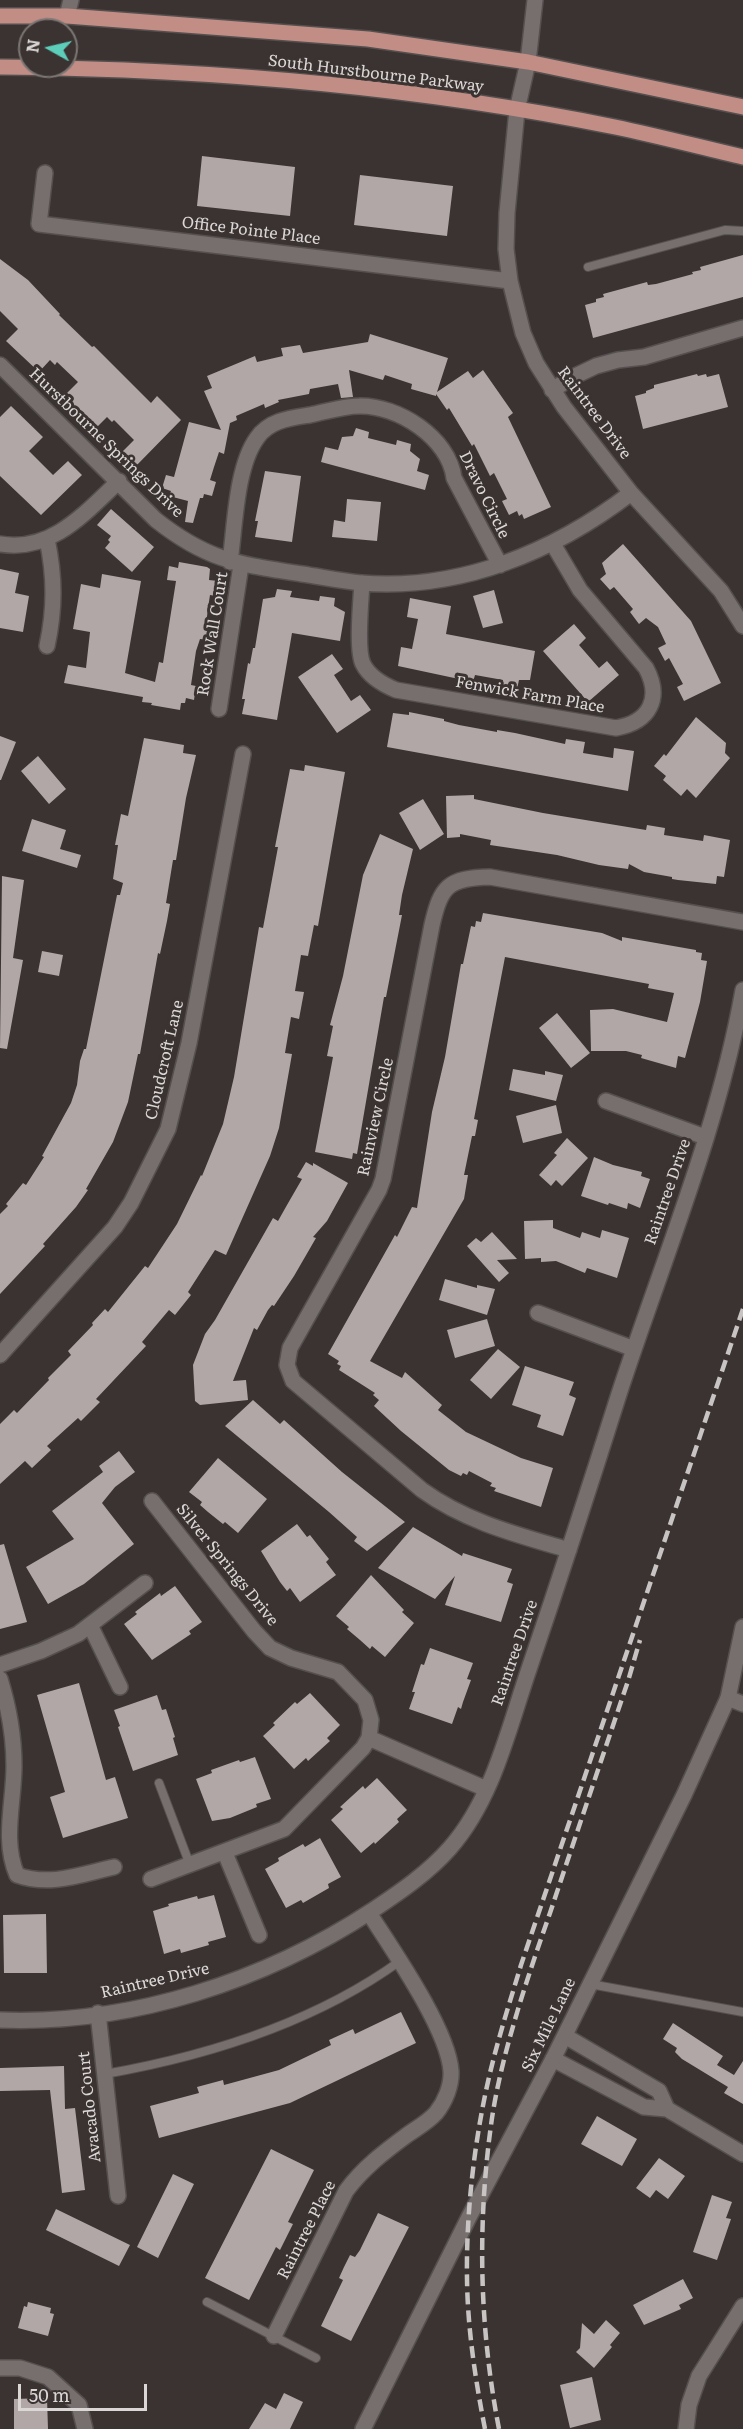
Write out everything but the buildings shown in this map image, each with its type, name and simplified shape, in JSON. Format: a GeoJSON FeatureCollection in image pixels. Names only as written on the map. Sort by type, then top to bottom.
{"type":"FeatureCollection","features":[{"type":"Feature","properties":{"kind":"main road","name":"South Hurstbourne Parkway"},"geometry":{"type":"LineString","coordinates":[[0,16],[67,16],[368,39],[528,62],[743,107]]}},
{"type":"Feature","properties":{"kind":"main road","name":"South Hurstbourne Parkway"},"geometry":{"type":"LineString","coordinates":[[0,67],[185,72],[300,82],[517,110],[615,127],[743,157]]}},
{"type":"Feature","properties":{"kind":"street"},"geometry":{"type":"LineString","coordinates":[[67,16],[71,0]]}},
{"type":"Feature","properties":{"kind":"street","name":"Raintree Drive"},"geometry":{"type":"LineString","coordinates":[[536,0],[528,62],[517,110],[507,213],[506,249],[510,281],[523,333],[536,363],[552,390],[631,493],[721,591],[743,626]]}},
{"type":"Feature","properties":{"kind":"street","name":"Office Pointe Place"},"geometry":{"type":"LineString","coordinates":[[45,172],[39,224],[510,281]]}},
{"type":"Feature","properties":{"kind":"street"},"geometry":{"type":"LineString","coordinates":[[552,390],[596,366],[618,360],[644,357],[743,328]]}},
{"type":"Feature","properties":{"kind":"street","name":"Hurstbourne Springs Drive"},"geometry":{"type":"LineString","coordinates":[[0,365],[156,520],[178,537],[203,551],[235,563],[362,583],[426,581],[455,577],[500,565],[554,544],[590,523],[631,493]]}},
{"type":"Feature","properties":{"kind":"street","name":"Dravo Circle"},"geometry":{"type":"LineString","coordinates":[[235,563],[243,466],[258,436],[278,421],[359,406],[392,411],[418,427],[438,445],[452,465],[454,478],[500,565]]}},
{"type":"Feature","properties":{"kind":"street"},"geometry":{"type":"LineString","coordinates":[[0,544],[27,545],[47,539],[75,523],[119,481]]}},
{"type":"Feature","properties":{"kind":"street"},"geometry":{"type":"LineString","coordinates":[[47,539],[53,565],[55,593],[47,646]]}},
{"type":"Feature","properties":{"kind":"street","name":"Fenwick Farm Place"},"geometry":{"type":"LineString","coordinates":[[362,583],[360,652],[363,664],[383,684],[396,690],[616,728],[628,726],[638,721],[647,712],[654,690],[651,679],[645,668],[580,590],[554,544]]}},
{"type":"Feature","properties":{"kind":"street","name":"Rock Wall Court"},"geometry":{"type":"LineString","coordinates":[[219,709],[235,563]]}},
{"type":"Feature","properties":{"kind":"street","name":"Cloudcroft Lane"},"geometry":{"type":"LineString","coordinates":[[0,1355],[115,1227],[136,1194],[168,1129],[189,1043],[243,754]]}},
{"type":"Feature","properties":{"kind":"street","name":"Rainview Circle"},"geometry":{"type":"LineString","coordinates":[[569,1550],[474,1520],[440,1503],[422,1490],[293,1381],[287,1365],[290,1348],[379,1191],[432,925],[438,899],[447,887],[460,880],[490,877],[743,922]]}},
{"type":"Feature","properties":{"kind":"street","name":"Raintree Drive"},"geometry":{"type":"LineString","coordinates":[[0,2020],[70,2018],[129,2009],[197,1993],[271,1967],[336,1935],[400,1893],[450,1848],[477,1810],[494,1771],[727,1073],[743,990]]}},
{"type":"Feature","properties":{"kind":"street"},"geometry":{"type":"LineString","coordinates":[[606,1101],[705,1137]]}},
{"type":"Feature","properties":{"kind":"street"},"geometry":{"type":"LineString","coordinates":[[538,1313],[634,1349]]}},
{"type":"Feature","properties":{"kind":"street","name":"Silver Springs Drive"},"geometry":{"type":"LineString","coordinates":[[152,1501],[270,1648],[291,1658],[338,1672],[364,1700],[372,1720],[369,1738]]}},
{"type":"Feature","properties":{"kind":"street"},"geometry":{"type":"LineString","coordinates":[[0,1665],[41,1651],[78,1634],[145,1583]]}},
{"type":"Feature","properties":{"kind":"street"},"geometry":{"type":"LineString","coordinates":[[90,1625],[120,1687]]}},
{"type":"Feature","properties":{"kind":"street","name":"Six Mile Lane"},"geometry":{"type":"LineString","coordinates":[[363,2429],[469,2217],[565,2036],[684,1795],[738,1676],[743,1627]]}},
{"type":"Feature","properties":{"kind":"street"},"geometry":{"type":"LineString","coordinates":[[0,1679],[13,1748],[9,1842],[11,1862],[17,1875],[33,1881],[51,1882],[114,1867]]}},
{"type":"Feature","properties":{"kind":"street"},"geometry":{"type":"LineString","coordinates":[[728,1698],[743,1704]]}},
{"type":"Feature","properties":{"kind":"street"},"geometry":{"type":"LineString","coordinates":[[151,1879],[284,1829],[363,1748],[369,1738],[486,1789]]}},
{"type":"Feature","properties":{"kind":"street"},"geometry":{"type":"LineString","coordinates":[[225,1852],[259,1935]]}},
{"type":"Feature","properties":{"kind":"street","name":"Raintree Place"},"geometry":{"type":"LineString","coordinates":[[274,2336],[346,2191],[358,2175],[382,2154],[437,2112],[450,2087],[451,2071],[442,2036],[400,1961],[369,1913]]}},
{"type":"Feature","properties":{"kind":"street","name":"Avacado Court"},"geometry":{"type":"LineString","coordinates":[[98,2013],[118,2196]]}},
{"type":"Feature","properties":{"kind":"street"},"geometry":{"type":"LineString","coordinates":[[565,2036],[658,2091],[667,2109]]}},
{"type":"Feature","properties":{"kind":"street"},"geometry":{"type":"LineString","coordinates":[[553,2059],[644,2107],[667,2109],[743,2154]]}},
{"type":"Feature","properties":{"kind":"street"},"geometry":{"type":"LineString","coordinates":[[686,2429],[689,2405],[699,2376],[743,2306]]}},
{"type":"Feature","properties":{"kind":"street"},"geometry":{"type":"LineString","coordinates":[[0,2368],[20,2368],[48,2377],[79,2405],[85,2429]]}},
{"type":"Feature","properties":{"kind":"lane"},"geometry":{"type":"LineString","coordinates":[[588,267],[725,230],[743,231]]}},
{"type":"Feature","properties":{"kind":"lane"},"geometry":{"type":"LineString","coordinates":[[159,1783],[190,1866]]}},
{"type":"Feature","properties":{"kind":"lane"},"geometry":{"type":"LineString","coordinates":[[105,2074],[149,2066],[233,2042],[331,2002],[374,1980],[400,1961]]}},
{"type":"Feature","properties":{"kind":"lane"},"geometry":{"type":"LineString","coordinates":[[590,1984],[743,2012]]}},
{"type":"Feature","properties":{"kind":"lane"},"geometry":{"type":"LineString","coordinates":[[207,2302],[316,2358]]}},
{"type":"Feature","properties":{"kind":"railway"},"geometry":{"type":"LineString","coordinates":[[485,2429],[470,2334],[467,2256],[475,2154],[487,2088],[500,2034],[521,1965],[743,1309]]}},
{"type":"Feature","properties":{"kind":"railway"},"geometry":{"type":"LineString","coordinates":[[499,2429],[487,2352],[482,2274],[487,2157],[496,2093],[525,1988],[640,1640]]}}]}
